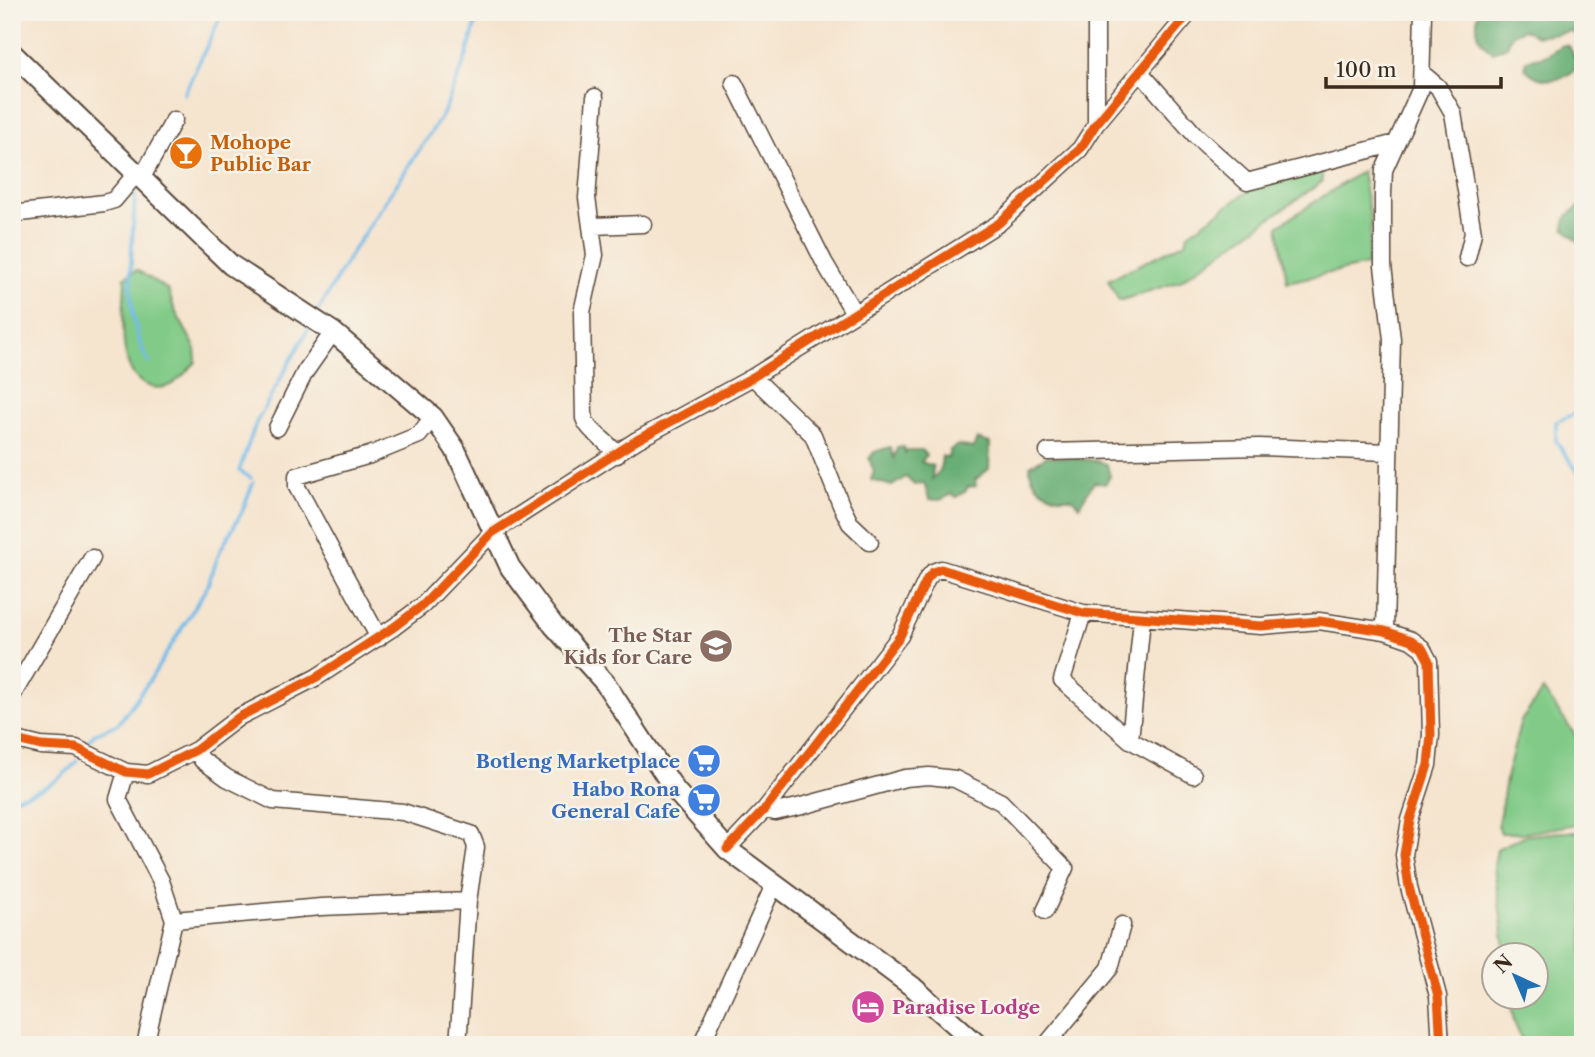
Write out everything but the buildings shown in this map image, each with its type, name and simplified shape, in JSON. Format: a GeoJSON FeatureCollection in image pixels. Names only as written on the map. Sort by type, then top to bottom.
{"type":"FeatureCollection","features":[{"type":"Feature","properties":{"kind":"main road"},"geometry":{"type":"LineString","coordinates":[[12,53],[231,265],[329,329],[433,417],[456,449],[492,533],[510,567],[554,626],[605,683],[675,790],[727,849],[913,987],[978,1045]]}},
{"type":"Feature","properties":{"kind":"street"},"geometry":{"type":"LineString","coordinates":[[1096,12],[1096,124]]}},
{"type":"Feature","properties":{"kind":"street"},"geometry":{"type":"LineString","coordinates":[[12,738],[41,747],[76,748],[126,772],[148,774],[196,750],[239,717],[317,677],[379,638],[423,605],[492,533],[637,440],[753,377],[999,223],[1080,149],[1096,124],[1190,12]]}},
{"type":"Feature","properties":{"kind":"street"},"geometry":{"type":"LineString","coordinates":[[1385,631],[1392,339],[1383,266],[1382,194],[1384,170],[1421,88],[1423,12]]}},
{"type":"Feature","properties":{"kind":"street"},"geometry":{"type":"LineString","coordinates":[[1140,72],[1196,136],[1247,182],[1396,143]]}},
{"type":"Feature","properties":{"kind":"street"},"geometry":{"type":"LineString","coordinates":[[1423,74],[1438,87],[1453,113],[1473,233],[1467,258]]}},
{"type":"Feature","properties":{"kind":"street"},"geometry":{"type":"LineString","coordinates":[[734,83],[824,262],[854,313]]}},
{"type":"Feature","properties":{"kind":"street"},"geometry":{"type":"LineString","coordinates":[[595,97],[587,198],[595,255],[582,312],[584,418],[586,425],[611,444],[617,454]]}},
{"type":"Feature","properties":{"kind":"street"},"geometry":{"type":"LineString","coordinates":[[12,214],[114,200],[139,176],[174,120]]}},
{"type":"Feature","properties":{"kind":"street"},"geometry":{"type":"LineString","coordinates":[[593,226],[643,224]]}},
{"type":"Feature","properties":{"kind":"street"},"geometry":{"type":"LineString","coordinates":[[277,428],[329,329]]}},
{"type":"Feature","properties":{"kind":"street"},"geometry":{"type":"LineString","coordinates":[[753,377],[778,405],[813,435],[850,523],[870,541]]}},
{"type":"Feature","properties":{"kind":"street"},"geometry":{"type":"LineString","coordinates":[[379,638],[298,487],[297,476],[370,455],[419,435],[433,417]]}},
{"type":"Feature","properties":{"kind":"street"},"geometry":{"type":"LineString","coordinates":[[1048,452],[1259,447],[1388,453]]}},
{"type":"Feature","properties":{"kind":"street"},"geometry":{"type":"LineString","coordinates":[[12,696],[92,558]]}},
{"type":"Feature","properties":{"kind":"street"},"geometry":{"type":"LineString","coordinates":[[727,849],[765,808],[900,636],[933,572],[941,569],[1083,613],[1261,626],[1319,621],[1385,631],[1411,640],[1422,648],[1429,661],[1431,735],[1428,765],[1410,820],[1404,855],[1409,887],[1438,996],[1441,1045]]}},
{"type":"Feature","properties":{"kind":"street"},"geometry":{"type":"LineString","coordinates":[[1083,613],[1062,680],[1130,740],[1193,775]]}},
{"type":"Feature","properties":{"kind":"street"},"geometry":{"type":"LineString","coordinates":[[1130,740],[1142,619]]}},
{"type":"Feature","properties":{"kind":"street"},"geometry":{"type":"LineString","coordinates":[[196,750],[202,761],[227,778],[273,801],[403,812],[471,834],[476,847],[468,901],[458,1045]]}},
{"type":"Feature","properties":{"kind":"street"},"geometry":{"type":"LineString","coordinates":[[126,772],[118,799],[161,881],[174,920],[145,1045]]}},
{"type":"Feature","properties":{"kind":"street"},"geometry":{"type":"LineString","coordinates":[[765,808],[775,812],[799,807],[905,778],[929,776],[955,779],[1001,802],[1065,867],[1045,911]]}},
{"type":"Feature","properties":{"kind":"street"},"geometry":{"type":"LineString","coordinates":[[701,1045],[774,885]]}},
{"type":"Feature","properties":{"kind":"street"},"geometry":{"type":"LineString","coordinates":[[174,920],[321,907],[468,901]]}},
{"type":"Feature","properties":{"kind":"street"},"geometry":{"type":"LineString","coordinates":[[1046,1045],[1110,968],[1122,925]]}},
{"type":"Feature","properties":{"kind":"green space"},"geometry":{"type":"Polygon","coordinates":[[[1478,12],[1583,12],[1583,43],[1572,31],[1536,36],[1524,29],[1512,34],[1507,46],[1493,52],[1483,44],[1478,35],[1478,12]]]}},
{"type":"Feature","properties":{"kind":"green space"},"geometry":{"type":"Polygon","coordinates":[[[1562,45],[1569,46],[1577,62],[1576,69],[1570,74],[1550,80],[1537,77],[1525,68],[1526,60],[1545,56],[1562,45]]]}},
{"type":"Feature","properties":{"kind":"green space"},"geometry":{"type":"Polygon","coordinates":[[[1322,171],[1322,182],[1180,281],[1119,301],[1108,280],[1186,242],[1188,234],[1247,192],[1273,182],[1322,171]]]}},
{"type":"Feature","properties":{"kind":"green space"},"geometry":{"type":"Polygon","coordinates":[[[1362,171],[1371,224],[1367,265],[1287,282],[1278,226],[1362,171]]]}},
{"type":"Feature","properties":{"kind":"green space"},"geometry":{"type":"Polygon","coordinates":[[[1583,205],[1583,246],[1564,228],[1570,214],[1583,205]]]}},
{"type":"Feature","properties":{"kind":"green space"},"geometry":{"type":"Polygon","coordinates":[[[137,270],[168,290],[175,311],[195,347],[196,362],[180,379],[161,388],[146,385],[136,378],[125,352],[125,277],[137,270]]]}},
{"type":"Feature","properties":{"kind":"green space"},"geometry":{"type":"Polygon","coordinates":[[[977,439],[990,443],[989,469],[975,480],[976,486],[967,487],[966,491],[956,497],[952,494],[940,500],[929,499],[924,483],[914,485],[906,477],[892,486],[871,480],[874,471],[869,459],[874,452],[890,447],[894,458],[897,448],[904,447],[905,454],[906,450],[922,450],[926,456],[921,462],[933,466],[932,479],[940,471],[942,456],[948,458],[950,450],[958,445],[973,448],[977,439]]]}},
{"type":"Feature","properties":{"kind":"green space"},"geometry":{"type":"Polygon","coordinates":[[[1047,456],[1099,461],[1107,465],[1110,476],[1105,484],[1094,482],[1079,506],[1072,498],[1057,497],[1044,491],[1034,480],[1030,466],[1047,456]]]}},
{"type":"Feature","properties":{"kind":"green space"},"geometry":{"type":"Polygon","coordinates":[[[1543,690],[1583,746],[1583,823],[1526,833],[1501,833],[1498,825],[1507,774],[1521,721],[1543,690]]]}},
{"type":"Feature","properties":{"kind":"green space"},"geometry":{"type":"Polygon","coordinates":[[[1583,832],[1583,1043],[1524,1045],[1514,1022],[1512,1012],[1550,1012],[1550,942],[1504,942],[1494,867],[1497,849],[1524,836],[1583,832]]]}},
{"type":"Feature","properties":{"kind":"waterway"},"geometry":{"type":"LineString","coordinates":[[184,94],[223,12]]}},
{"type":"Feature","properties":{"kind":"waterway"},"geometry":{"type":"LineString","coordinates":[[317,313],[350,255],[443,114],[467,55],[479,12]]}},
{"type":"Feature","properties":{"kind":"waterway"},"geometry":{"type":"LineString","coordinates":[[1555,12],[1583,22]]}},
{"type":"Feature","properties":{"kind":"waterway"},"geometry":{"type":"LineString","coordinates":[[135,194],[131,258],[132,302],[140,344],[149,363]]}},
{"type":"Feature","properties":{"kind":"waterway"},"geometry":{"type":"LineString","coordinates":[[251,478],[239,471],[256,423],[310,326]]}},
{"type":"Feature","properties":{"kind":"waterway"},"geometry":{"type":"LineString","coordinates":[[1583,410],[1556,422],[1556,441],[1583,479]]}},
{"type":"Feature","properties":{"kind":"waterway"},"geometry":{"type":"LineString","coordinates":[[84,745],[96,733],[118,724],[150,680],[207,587],[220,551],[242,512],[253,483]]}},
{"type":"Feature","properties":{"kind":"waterway"},"geometry":{"type":"LineString","coordinates":[[12,798],[48,785],[77,761]]}},
{"type":"Feature","properties":{"kind":"cycle path"},"geometry":{"type":"LineString","coordinates":[[12,739],[41,746],[76,748],[126,772],[148,774],[196,750],[239,717],[317,677],[423,605],[492,533],[637,440],[753,377],[999,223],[1080,149],[1096,124],[1190,12]]}},
{"type":"Feature","properties":{"kind":"cycle path"},"geometry":{"type":"LineString","coordinates":[[727,849],[765,809],[900,636],[927,579],[933,572],[941,569],[1083,613],[1261,626],[1319,621],[1385,631],[1411,640],[1422,648],[1429,661],[1431,735],[1428,765],[1410,820],[1404,855],[1409,887],[1438,996],[1441,1045]]}},
{"type":"Feature","properties":{"kind":"place","name":"Mohope Public Bar"},"geometry":{"type":"Point","coordinates":[186,153]}},
{"type":"Feature","properties":{"kind":"place","name":"The Star Kids for Care"},"geometry":{"type":"Point","coordinates":[716,646]}},
{"type":"Feature","properties":{"kind":"place","name":"Botleng Marketplace"},"geometry":{"type":"Point","coordinates":[704,761]}},
{"type":"Feature","properties":{"kind":"place","name":"Habo Rona General Cafe"},"geometry":{"type":"Point","coordinates":[704,800]}},
{"type":"Feature","properties":{"kind":"place","name":"Paradise Lodge"},"geometry":{"type":"Point","coordinates":[868,1007]}}]}
